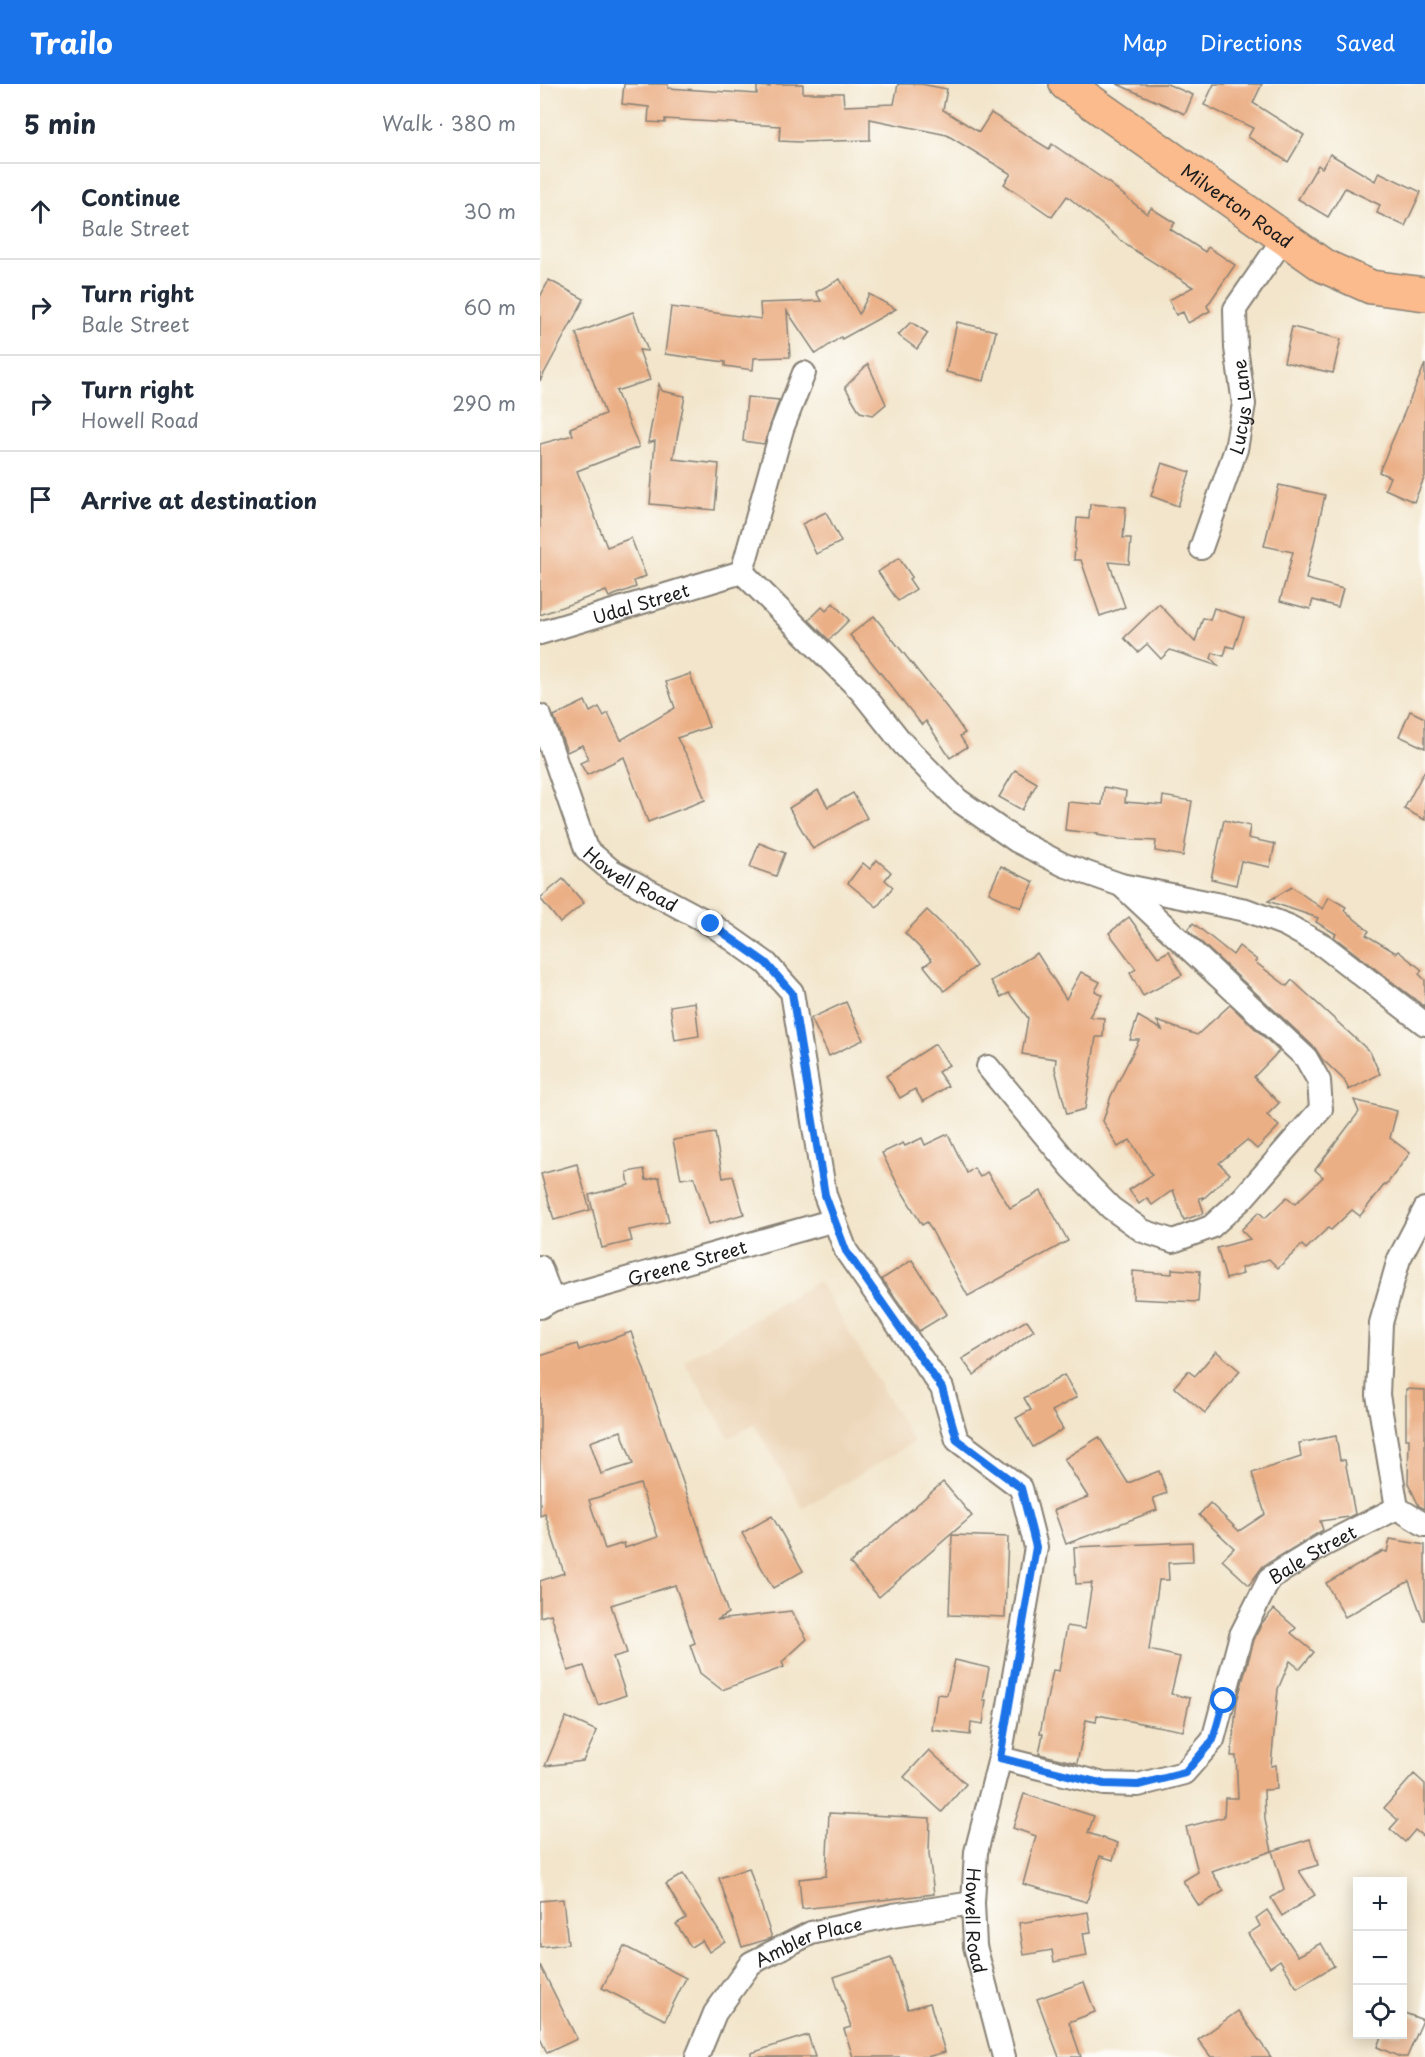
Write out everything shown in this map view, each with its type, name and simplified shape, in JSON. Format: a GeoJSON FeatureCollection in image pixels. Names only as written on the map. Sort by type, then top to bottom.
{"type":"FeatureCollection","features":[{"type":"Feature","properties":{"kind":"main road","name":"Milverton Road"},"geometry":{"type":"LineString","coordinates":[[1066,84],[1324,266],[1371,286],[1425,294]]}},
{"type":"Feature","properties":{"kind":"street","name":"Lucys Lane"},"geometry":{"type":"LineString","coordinates":[[1201,548],[1236,448],[1244,404],[1236,348],[1235,309],[1284,237]]}},
{"type":"Feature","properties":{"kind":"street"},"geometry":{"type":"LineString","coordinates":[[804,373],[782,429],[741,572],[861,690],[903,744],[958,800],[1017,841],[1064,865],[1121,885],[1246,910],[1286,925],[1324,946],[1425,1024]]}},
{"type":"Feature","properties":{"kind":"street","name":"Udal Street"},"geometry":{"type":"LineString","coordinates":[[540,633],[741,572]]}},
{"type":"Feature","properties":{"kind":"street","name":"Howell Road"},"geometry":{"type":"LineString","coordinates":[[540,716],[586,849],[612,871],[711,924],[766,963],[792,993],[825,1195],[846,1251],[942,1388],[957,1440],[1021,1488],[1036,1547],[1000,1758],[976,1852],[974,1903],[975,1946],[1004,2057]]}},
{"type":"Feature","properties":{"kind":"street"},"geometry":{"type":"LineString","coordinates":[[988,1067],[1072,1168],[1112,1208],[1143,1231],[1173,1241],[1211,1227],[1243,1198],[1321,1109],[1319,1081],[1306,1058],[1121,885]]}},
{"type":"Feature","properties":{"kind":"street"},"geometry":{"type":"LineString","coordinates":[[1425,1209],[1399,1259],[1381,1323],[1378,1395],[1397,1508],[1425,1525]]}},
{"type":"Feature","properties":{"kind":"street","name":"Greene Street"},"geometry":{"type":"LineString","coordinates":[[546,1303],[835,1220]]}},
{"type":"Feature","properties":{"kind":"street"},"geometry":{"type":"LineString","coordinates":[[540,1267],[546,1303]]}},
{"type":"Feature","properties":{"kind":"street","name":"Bale Street"},"geometry":{"type":"LineString","coordinates":[[1000,1758],[1104,1784],[1138,1785],[1185,1773],[1213,1740],[1241,1635],[1270,1578],[1324,1545],[1397,1508]]}},
{"type":"Feature","properties":{"kind":"street","name":"Ambler Place"},"geometry":{"type":"LineString","coordinates":[[697,2057],[715,2013],[750,1963],[811,1933],[893,1914],[974,1903]]}},
{"type":"Feature","properties":{"kind":"shaded area"},"geometry":{"type":"Polygon","coordinates":[[[819,1281],[914,1442],[803,1508],[754,1424],[729,1438],[684,1361],[819,1281]]]}},
{"type":"Feature","properties":{"kind":"building"},"geometry":{"type":"Polygon","coordinates":[[[624,84],[668,84],[668,88],[757,94],[757,86],[803,84],[803,93],[843,93],[844,106],[894,104],[898,84],[921,84],[947,89],[943,110],[979,132],[991,113],[1049,149],[1052,144],[1109,183],[1147,214],[1151,208],[1175,223],[1170,229],[1205,252],[1208,247],[1235,265],[1207,306],[1210,311],[1188,323],[1183,312],[1176,315],[1169,300],[1193,287],[1129,247],[1067,196],[1052,217],[1004,184],[1011,174],[947,135],[870,119],[870,140],[800,142],[779,141],[780,126],[665,119],[665,123],[648,122],[649,107],[622,104],[624,84]]]}},
{"type":"Feature","properties":{"kind":"building"},"geometry":{"type":"Polygon","coordinates":[[[1117,84],[1167,84],[1193,95],[1185,114],[1117,84]]]}},
{"type":"Feature","properties":{"kind":"building"},"geometry":{"type":"Polygon","coordinates":[[[1214,84],[1262,84],[1253,103],[1304,135],[1288,162],[1248,137],[1253,128],[1204,105],[1214,84]]]}},
{"type":"Feature","properties":{"kind":"building"},"geometry":{"type":"Polygon","coordinates":[[[1330,154],[1375,181],[1379,172],[1421,192],[1405,226],[1377,213],[1380,205],[1345,188],[1328,217],[1298,199],[1318,165],[1322,168],[1330,154]]]}},
{"type":"Feature","properties":{"kind":"building"},"geometry":{"type":"Polygon","coordinates":[[[840,279],[859,314],[869,294],[896,309],[842,339],[841,337],[816,354],[787,311],[790,357],[754,358],[753,370],[725,366],[725,362],[665,354],[671,307],[761,319],[760,303],[821,301],[816,292],[840,279]]]}},
{"type":"Feature","properties":{"kind":"building"},"geometry":{"type":"Polygon","coordinates":[[[549,280],[584,299],[540,381],[540,297],[549,280]]]}},
{"type":"Feature","properties":{"kind":"building"},"geometry":{"type":"Polygon","coordinates":[[[633,312],[648,351],[639,350],[650,380],[616,391],[639,447],[577,471],[607,547],[631,538],[646,576],[634,581],[636,587],[609,597],[606,591],[540,615],[540,444],[573,435],[570,428],[605,414],[576,333],[633,312]]]}},
{"type":"Feature","properties":{"kind":"building"},"geometry":{"type":"Polygon","coordinates":[[[911,322],[928,333],[917,349],[898,335],[911,322]]]}},
{"type":"Feature","properties":{"kind":"building"},"geometry":{"type":"Polygon","coordinates":[[[957,322],[996,331],[984,381],[946,372],[957,322]]]}},
{"type":"Feature","properties":{"kind":"building"},"geometry":{"type":"Polygon","coordinates":[[[1292,327],[1341,339],[1333,373],[1284,362],[1292,327]]]}},
{"type":"Feature","properties":{"kind":"building"},"geometry":{"type":"Polygon","coordinates":[[[868,364],[886,404],[873,415],[860,412],[845,387],[868,364]]]}},
{"type":"Feature","properties":{"kind":"building"},"geometry":{"type":"Polygon","coordinates":[[[1425,364],[1425,476],[1414,502],[1385,489],[1390,477],[1379,472],[1425,364]]]}},
{"type":"Feature","properties":{"kind":"building"},"geometry":{"type":"Polygon","coordinates":[[[659,384],[662,391],[685,396],[673,459],[719,464],[715,510],[650,504],[655,441],[648,443],[659,384]]]}},
{"type":"Feature","properties":{"kind":"building"},"geometry":{"type":"Polygon","coordinates":[[[747,397],[779,400],[764,444],[743,441],[747,397]]]}},
{"type":"Feature","properties":{"kind":"building"},"geometry":{"type":"Polygon","coordinates":[[[1162,463],[1190,472],[1178,506],[1151,496],[1162,463]]]}},
{"type":"Feature","properties":{"kind":"building"},"geometry":{"type":"Polygon","coordinates":[[[1279,485],[1325,495],[1306,579],[1343,589],[1338,607],[1313,600],[1310,609],[1280,601],[1293,552],[1264,546],[1279,485]]]}},
{"type":"Feature","properties":{"kind":"building"},"geometry":{"type":"Polygon","coordinates":[[[1090,504],[1126,507],[1123,538],[1131,538],[1129,564],[1109,562],[1125,607],[1100,616],[1081,560],[1074,560],[1077,518],[1089,519],[1090,504]]]}},
{"type":"Feature","properties":{"kind":"building"},"geometry":{"type":"Polygon","coordinates":[[[826,512],[841,542],[816,554],[802,524],[826,512]]]}},
{"type":"Feature","properties":{"kind":"building"},"geometry":{"type":"Polygon","coordinates":[[[899,558],[912,577],[909,579],[916,589],[898,601],[878,572],[899,558]]]}},
{"type":"Feature","properties":{"kind":"building"},"geometry":{"type":"Polygon","coordinates":[[[833,603],[849,620],[829,640],[809,620],[822,607],[826,611],[833,603]]]}},
{"type":"Feature","properties":{"kind":"building"},"geometry":{"type":"Polygon","coordinates":[[[1159,604],[1195,642],[1203,618],[1210,620],[1214,608],[1244,618],[1234,648],[1227,646],[1224,656],[1213,653],[1211,658],[1218,666],[1170,650],[1161,659],[1147,644],[1138,652],[1124,638],[1159,604]]]}},
{"type":"Feature","properties":{"kind":"building"},"geometry":{"type":"Polygon","coordinates":[[[874,616],[965,733],[960,736],[967,747],[950,758],[926,721],[922,725],[850,635],[874,616]]]}},
{"type":"Feature","properties":{"kind":"building"},"geometry":{"type":"Polygon","coordinates":[[[690,674],[709,727],[677,738],[691,763],[705,800],[648,822],[624,757],[587,775],[580,763],[589,759],[582,745],[567,752],[554,716],[585,701],[590,712],[599,707],[604,716],[608,713],[621,740],[675,708],[666,682],[690,674]]]}},
{"type":"Feature","properties":{"kind":"building"},"geometry":{"type":"Polygon","coordinates":[[[1410,711],[1425,718],[1425,748],[1399,736],[1410,711]]]}},
{"type":"Feature","properties":{"kind":"building"},"geometry":{"type":"Polygon","coordinates":[[[1015,770],[1037,783],[1022,810],[999,797],[1015,770]]]}},
{"type":"Feature","properties":{"kind":"building"},"geometry":{"type":"Polygon","coordinates":[[[1425,770],[1425,820],[1404,809],[1425,770]]]}},
{"type":"Feature","properties":{"kind":"building"},"geometry":{"type":"Polygon","coordinates":[[[1104,787],[1126,791],[1125,802],[1162,805],[1163,796],[1192,801],[1183,856],[1155,851],[1156,841],[1120,839],[1065,830],[1068,802],[1102,805],[1104,787]]]}},
{"type":"Feature","properties":{"kind":"building"},"geometry":{"type":"Polygon","coordinates":[[[818,790],[828,807],[853,793],[867,818],[813,849],[789,808],[818,790]]]}},
{"type":"Feature","properties":{"kind":"building"},"geometry":{"type":"Polygon","coordinates":[[[1224,820],[1250,826],[1248,838],[1275,844],[1270,867],[1241,861],[1236,885],[1211,879],[1224,820]]]}},
{"type":"Feature","properties":{"kind":"building"},"geometry":{"type":"Polygon","coordinates":[[[759,843],[785,853],[776,876],[750,867],[759,843]]]}},
{"type":"Feature","properties":{"kind":"building"},"geometry":{"type":"Polygon","coordinates":[[[877,860],[891,872],[885,880],[893,887],[877,907],[848,883],[863,863],[870,869],[877,860]]]}},
{"type":"Feature","properties":{"kind":"building"},"geometry":{"type":"Polygon","coordinates":[[[1001,866],[1034,882],[1021,908],[989,893],[1001,866]]]}},
{"type":"Feature","properties":{"kind":"building"},"geometry":{"type":"Polygon","coordinates":[[[563,879],[584,903],[560,923],[540,898],[563,879]]]}},
{"type":"Feature","properties":{"kind":"building"},"geometry":{"type":"Polygon","coordinates":[[[1292,887],[1323,909],[1329,897],[1346,907],[1344,910],[1369,931],[1366,935],[1396,953],[1398,951],[1422,970],[1419,974],[1425,980],[1425,1007],[1334,937],[1336,934],[1316,922],[1318,918],[1268,901],[1292,887]]]}},
{"type":"Feature","properties":{"kind":"building"},"geometry":{"type":"Polygon","coordinates":[[[927,910],[953,935],[976,966],[944,991],[924,966],[932,960],[905,933],[927,910]]]}},
{"type":"Feature","properties":{"kind":"building"},"geometry":{"type":"Polygon","coordinates":[[[1129,917],[1158,957],[1169,951],[1182,975],[1143,996],[1130,973],[1136,969],[1109,933],[1129,917]]]}},
{"type":"Feature","properties":{"kind":"building"},"geometry":{"type":"Polygon","coordinates":[[[1193,923],[1233,955],[1239,946],[1257,960],[1255,962],[1287,986],[1292,980],[1370,1052],[1380,1074],[1349,1090],[1344,1080],[1322,1059],[1315,1048],[1188,930],[1193,923]]]}},
{"type":"Feature","properties":{"kind":"building"},"geometry":{"type":"Polygon","coordinates":[[[1037,953],[1066,999],[1081,972],[1100,982],[1095,991],[1102,995],[1089,1017],[1104,1018],[1103,1037],[1096,1037],[1085,1109],[1067,1114],[1055,1069],[1056,1059],[1022,1054],[1028,1018],[1009,993],[1001,997],[991,981],[1037,953]]]}},
{"type":"Feature","properties":{"kind":"building"},"geometry":{"type":"Polygon","coordinates":[[[695,1002],[699,1036],[675,1040],[670,1006],[695,1002]]]}},
{"type":"Feature","properties":{"kind":"building"},"geometry":{"type":"Polygon","coordinates":[[[846,1002],[863,1040],[829,1056],[811,1018],[846,1002]]]}},
{"type":"Feature","properties":{"kind":"building"},"geometry":{"type":"Polygon","coordinates":[[[1230,1005],[1279,1051],[1254,1077],[1279,1103],[1267,1115],[1279,1126],[1257,1149],[1247,1140],[1219,1163],[1230,1174],[1203,1199],[1203,1197],[1199,1198],[1204,1213],[1184,1220],[1173,1190],[1152,1205],[1147,1198],[1139,1204],[1129,1190],[1152,1175],[1130,1140],[1118,1147],[1103,1121],[1111,1096],[1139,1040],[1130,1040],[1138,1016],[1162,1030],[1157,1021],[1197,1035],[1230,1005]]]}},
{"type":"Feature","properties":{"kind":"building"},"geometry":{"type":"Polygon","coordinates":[[[935,1044],[949,1065],[938,1072],[948,1086],[923,1102],[915,1089],[900,1098],[886,1076],[935,1044]]]}},
{"type":"Feature","properties":{"kind":"building"},"geometry":{"type":"Polygon","coordinates":[[[1354,1100],[1397,1111],[1390,1138],[1410,1153],[1360,1216],[1352,1210],[1306,1249],[1302,1245],[1278,1268],[1269,1259],[1241,1268],[1243,1274],[1226,1279],[1217,1248],[1250,1239],[1241,1230],[1259,1212],[1265,1218],[1287,1197],[1295,1204],[1323,1177],[1315,1170],[1359,1112],[1354,1100]]]}},
{"type":"Feature","properties":{"kind":"building"},"geometry":{"type":"Polygon","coordinates":[[[715,1133],[723,1178],[733,1176],[744,1214],[709,1224],[694,1177],[681,1179],[673,1140],[715,1133]]]}},
{"type":"Feature","properties":{"kind":"building"},"geometry":{"type":"Polygon","coordinates":[[[948,1134],[967,1173],[974,1168],[980,1177],[987,1172],[1010,1208],[1041,1191],[1068,1241],[968,1296],[927,1222],[922,1225],[882,1153],[903,1143],[905,1146],[922,1138],[925,1145],[948,1134]]]}},
{"type":"Feature","properties":{"kind":"building"},"geometry":{"type":"Polygon","coordinates":[[[577,1164],[590,1210],[554,1220],[541,1174],[577,1164]]]}},
{"type":"Feature","properties":{"kind":"building"},"geometry":{"type":"Polygon","coordinates":[[[644,1169],[646,1180],[659,1177],[669,1222],[629,1230],[632,1241],[602,1248],[589,1195],[629,1185],[627,1172],[644,1169]]]}},
{"type":"Feature","properties":{"kind":"building"},"geometry":{"type":"Polygon","coordinates":[[[912,1260],[947,1314],[919,1331],[882,1279],[912,1260]]]}},
{"type":"Feature","properties":{"kind":"building"},"geometry":{"type":"Polygon","coordinates":[[[1172,1269],[1200,1271],[1198,1302],[1133,1299],[1133,1271],[1172,1274],[1172,1269]]]}},
{"type":"Feature","properties":{"kind":"building"},"geometry":{"type":"Polygon","coordinates":[[[1027,1320],[1034,1330],[974,1375],[962,1359],[1027,1320]]]}},
{"type":"Feature","properties":{"kind":"building"},"geometry":{"type":"Polygon","coordinates":[[[631,1332],[728,1613],[717,1620],[791,1611],[807,1639],[782,1662],[784,1667],[722,1690],[700,1673],[690,1645],[695,1643],[675,1585],[611,1605],[627,1653],[613,1657],[626,1695],[598,1705],[584,1666],[568,1671],[551,1614],[540,1617],[540,1581],[564,1573],[545,1514],[540,1516],[540,1356],[577,1344],[579,1350],[631,1332]],[[621,1431],[590,1442],[601,1474],[633,1464],[621,1431]],[[640,1484],[589,1500],[605,1549],[624,1543],[625,1548],[658,1537],[640,1484]]]}},
{"type":"Feature","properties":{"kind":"building"},"geometry":{"type":"Polygon","coordinates":[[[1216,1351],[1240,1371],[1205,1413],[1174,1387],[1188,1371],[1195,1376],[1216,1351]]]}},
{"type":"Feature","properties":{"kind":"building"},"geometry":{"type":"Polygon","coordinates":[[[1064,1375],[1077,1397],[1052,1411],[1063,1429],[1033,1447],[1016,1418],[1031,1410],[1024,1398],[1064,1375]]]}},
{"type":"Feature","properties":{"kind":"building"},"geometry":{"type":"Polygon","coordinates":[[[1406,1389],[1425,1390],[1425,1509],[1419,1506],[1408,1483],[1409,1439],[1406,1439],[1406,1389]]]}},
{"type":"Feature","properties":{"kind":"building"},"geometry":{"type":"Polygon","coordinates":[[[1336,1436],[1340,1460],[1345,1460],[1355,1514],[1320,1521],[1323,1530],[1263,1566],[1249,1585],[1222,1560],[1234,1548],[1199,1515],[1210,1503],[1239,1531],[1265,1514],[1252,1473],[1301,1457],[1299,1443],[1336,1436]]]}},
{"type":"Feature","properties":{"kind":"building"},"geometry":{"type":"Polygon","coordinates":[[[1099,1437],[1128,1483],[1159,1471],[1167,1493],[1153,1498],[1157,1510],[1066,1544],[1054,1510],[1088,1497],[1064,1459],[1099,1437]]]}},
{"type":"Feature","properties":{"kind":"building"},"geometry":{"type":"Polygon","coordinates":[[[943,1482],[972,1516],[879,1597],[850,1563],[943,1482]]]}},
{"type":"Feature","properties":{"kind":"building"},"geometry":{"type":"Polygon","coordinates":[[[772,1516],[803,1571],[773,1588],[742,1533],[772,1516]]]}},
{"type":"Feature","properties":{"kind":"building"},"geometry":{"type":"Polygon","coordinates":[[[952,1535],[1008,1537],[1005,1617],[949,1615],[952,1535]]]}},
{"type":"Feature","properties":{"kind":"building"},"geometry":{"type":"Polygon","coordinates":[[[1390,1539],[1425,1545],[1425,1620],[1423,1620],[1409,1581],[1345,1617],[1326,1583],[1383,1551],[1387,1552],[1390,1539]]]}},
{"type":"Feature","properties":{"kind":"building"},"geometry":{"type":"Polygon","coordinates":[[[1192,1542],[1193,1562],[1168,1563],[1169,1580],[1159,1580],[1149,1650],[1180,1657],[1171,1694],[1190,1698],[1183,1731],[1097,1715],[1096,1722],[1086,1720],[1077,1763],[1039,1754],[1043,1734],[1040,1733],[1053,1670],[1059,1671],[1067,1626],[1085,1629],[1092,1583],[1076,1584],[1074,1547],[1192,1542]]]}},
{"type":"Feature","properties":{"kind":"building"},"geometry":{"type":"Polygon","coordinates":[[[1274,1609],[1296,1628],[1291,1633],[1314,1652],[1300,1669],[1290,1661],[1278,1689],[1271,1766],[1276,1765],[1277,1789],[1264,1790],[1265,1820],[1272,1851],[1212,1872],[1224,1891],[1199,1906],[1183,1881],[1198,1872],[1186,1827],[1224,1817],[1225,1798],[1238,1798],[1236,1756],[1231,1756],[1237,1701],[1254,1640],[1262,1623],[1274,1609]]]}},
{"type":"Feature","properties":{"kind":"building"},"geometry":{"type":"Polygon","coordinates":[[[955,1660],[989,1668],[983,1700],[986,1700],[983,1724],[971,1722],[970,1735],[932,1730],[937,1694],[947,1695],[955,1660]]]}},
{"type":"Feature","properties":{"kind":"building"},"geometry":{"type":"Polygon","coordinates":[[[566,1717],[597,1731],[583,1761],[545,1766],[566,1717]]]}},
{"type":"Feature","properties":{"kind":"building"},"geometry":{"type":"Polygon","coordinates":[[[929,1750],[966,1784],[942,1812],[904,1777],[929,1750]]]}},
{"type":"Feature","properties":{"kind":"building"},"geometry":{"type":"Polygon","coordinates":[[[1414,1774],[1425,1784],[1425,1838],[1415,1830],[1405,1842],[1390,1829],[1398,1820],[1384,1808],[1414,1774]]]}},
{"type":"Feature","properties":{"kind":"building"},"geometry":{"type":"Polygon","coordinates":[[[1024,1794],[1094,1816],[1088,1833],[1118,1843],[1113,1860],[1100,1856],[1087,1902],[1023,1884],[1036,1836],[1013,1828],[1024,1794]]]}},
{"type":"Feature","properties":{"kind":"building"},"geometry":{"type":"Polygon","coordinates":[[[829,1813],[930,1818],[929,1854],[934,1894],[802,1909],[799,1879],[826,1876],[829,1813]]]}},
{"type":"Feature","properties":{"kind":"building"},"geometry":{"type":"Polygon","coordinates":[[[1310,1839],[1318,1865],[1299,1871],[1315,1895],[1282,1916],[1271,1898],[1284,1889],[1272,1851],[1310,1839]]]}},
{"type":"Feature","properties":{"kind":"building"},"geometry":{"type":"Polygon","coordinates":[[[749,1868],[772,1938],[742,1947],[719,1878],[749,1868]]]}},
{"type":"Feature","properties":{"kind":"building"},"geometry":{"type":"Polygon","coordinates":[[[683,1874],[725,1941],[709,1952],[702,1940],[691,1947],[676,1924],[686,1918],[666,1884],[683,1874]]]}},
{"type":"Feature","properties":{"kind":"building"},"geometry":{"type":"Polygon","coordinates":[[[563,1899],[568,1944],[540,1947],[540,1901],[563,1899]]]}},
{"type":"Feature","properties":{"kind":"building"},"geometry":{"type":"Polygon","coordinates":[[[1267,1910],[1298,1956],[1321,1943],[1334,1966],[1297,1988],[1280,1960],[1270,1967],[1248,1934],[1260,1926],[1256,1918],[1267,1910]]]}},
{"type":"Feature","properties":{"kind":"building"},"geometry":{"type":"Polygon","coordinates":[[[1088,1912],[1091,1932],[1083,1933],[1087,1956],[1054,1962],[1052,1950],[1024,1955],[1019,1923],[1088,1912]]]}},
{"type":"Feature","properties":{"kind":"building"},"geometry":{"type":"Polygon","coordinates":[[[624,1946],[686,1978],[665,2020],[602,1988],[624,1946]]]}},
{"type":"Feature","properties":{"kind":"building"},"geometry":{"type":"Polygon","coordinates":[[[891,1958],[908,2009],[930,2003],[945,2052],[927,2057],[853,2057],[844,2029],[851,2027],[834,1977],[891,1958]]]}},
{"type":"Feature","properties":{"kind":"building"},"geometry":{"type":"Polygon","coordinates":[[[540,1965],[577,2039],[547,2053],[540,2038],[540,1965]]]}},
{"type":"Feature","properties":{"kind":"building"},"geometry":{"type":"Polygon","coordinates":[[[1084,1982],[1095,2012],[1069,2022],[1081,2057],[1059,2057],[1037,1999],[1084,1982]]]}},
{"type":"Feature","properties":{"kind":"building"},"geometry":{"type":"Polygon","coordinates":[[[1238,2011],[1271,2057],[1211,2057],[1198,2040],[1238,2011]]]}},
{"type":"Feature","properties":{"kind":"building"},"geometry":{"type":"Polygon","coordinates":[[[1407,2014],[1423,2020],[1407,2057],[1400,2057],[1377,2047],[1380,2039],[1407,2039],[1407,2014]]]}},
{"type":"Feature","properties":{"kind":"building"},"geometry":{"type":"Polygon","coordinates":[[[808,2035],[815,2057],[751,2057],[751,2053],[808,2035]]]}},
{"type":"Feature","properties":{"kind":"route"},"geometry":{"type":"LineString","coordinates":[[711,924],[766,963],[792,993],[825,1195],[846,1251],[942,1388],[957,1440],[1021,1488],[1036,1547],[1000,1758],[1104,1784],[1138,1785],[1185,1773],[1213,1740],[1224,1701]]}}]}
